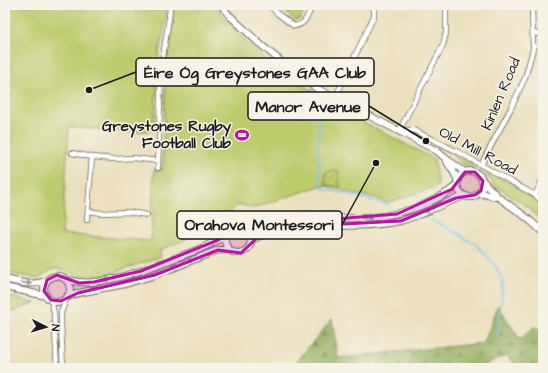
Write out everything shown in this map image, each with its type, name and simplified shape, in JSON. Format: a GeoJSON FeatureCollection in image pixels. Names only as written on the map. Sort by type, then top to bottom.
{"type":"FeatureCollection","features":[{"type":"Feature","properties":{"kind":"main road"},"geometry":{"type":"LineString","coordinates":[[221,5],[229,15],[277,58],[316,88],[437,151],[465,172]]}},
{"type":"Feature","properties":{"kind":"main road"},"geometry":{"type":"LineString","coordinates":[[445,158],[453,171],[459,190],[465,196]]}},
{"type":"Feature","properties":{"kind":"main road"},"geometry":{"type":"LineString","coordinates":[[5,279],[16,282],[41,283],[52,276],[57,275],[67,280],[79,282],[94,282],[114,279],[141,271],[206,246],[218,240],[230,229],[236,226],[245,228],[295,220],[376,217],[397,214],[431,201],[452,190],[458,183],[460,177],[465,172],[469,171],[480,175],[492,191],[536,224],[543,233]]}},
{"type":"Feature","properties":{"kind":"main road"},"geometry":{"type":"LineString","coordinates":[[478,194],[482,188],[483,181]]}},
{"type":"Feature","properties":{"kind":"main road"},"geometry":{"type":"LineString","coordinates":[[252,240],[266,233],[306,226],[383,224],[420,214],[456,198],[465,196],[484,194],[500,198]]}},
{"type":"Feature","properties":{"kind":"main road"},"geometry":{"type":"LineString","coordinates":[[226,234],[225,244],[229,250],[234,253],[244,252],[249,248],[252,240],[250,234],[245,228]]}},
{"type":"Feature","properties":{"kind":"main road"},"geometry":{"type":"LineString","coordinates":[[5,287],[58,302],[78,293],[124,284],[155,275],[218,250],[229,250]]}},
{"type":"Feature","properties":{"kind":"main road"},"geometry":{"type":"LineString","coordinates":[[47,280],[44,291],[48,298]]}},
{"type":"Feature","properties":{"kind":"main road"},"geometry":{"type":"LineString","coordinates":[[67,280],[70,285],[67,298]]}},
{"type":"Feature","properties":{"kind":"street"},"geometry":{"type":"LineString","coordinates":[[158,168],[161,69],[169,18],[169,5]]}},
{"type":"Feature","properties":{"kind":"street"},"geometry":{"type":"LineString","coordinates":[[269,5],[294,26],[298,26],[303,23],[312,5]]}},
{"type":"Feature","properties":{"kind":"street"},"geometry":{"type":"LineString","coordinates":[[335,98],[374,16],[374,5]]}},
{"type":"Feature","properties":{"kind":"street"},"geometry":{"type":"LineString","coordinates":[[399,131],[443,45],[446,33],[446,5]]}},
{"type":"Feature","properties":{"kind":"street","name":"Kinlen Road"},"geometry":{"type":"LineString","coordinates":[[481,166],[512,108],[525,78],[532,49],[532,5]]}},
{"type":"Feature","properties":{"kind":"street"},"geometry":{"type":"LineString","coordinates":[[533,33],[543,35]]}},
{"type":"Feature","properties":{"kind":"street","name":"Old Mill Road"},"geometry":{"type":"LineString","coordinates":[[399,131],[413,130],[458,152],[535,195],[543,202]]}},
{"type":"Feature","properties":{"kind":"street"},"geometry":{"type":"LineString","coordinates":[[72,153],[92,157],[115,159],[134,158],[158,161]]}},
{"type":"Feature","properties":{"kind":"street"},"geometry":{"type":"LineString","coordinates":[[87,220],[92,157]]}},
{"type":"Feature","properties":{"kind":"street"},"geometry":{"type":"LineString","coordinates":[[535,195],[540,189],[543,179]]}},
{"type":"Feature","properties":{"kind":"street"},"geometry":{"type":"LineString","coordinates":[[88,211],[100,213],[129,212],[147,215]]}},
{"type":"Feature","properties":{"kind":"street"},"geometry":{"type":"LineString","coordinates":[[48,298],[54,313],[57,368]]}},
{"type":"Feature","properties":{"kind":"street"},"geometry":{"type":"LineString","coordinates":[[63,368],[61,313],[67,298]]}},
{"type":"Feature","properties":{"kind":"highlighted area"},"geometry":{"type":"Polygon","coordinates":[[[465,172],[475,172],[483,181],[481,191],[475,195],[456,198],[401,221],[306,226],[259,236],[241,253],[218,250],[155,275],[78,293],[61,301],[51,300],[44,291],[47,280],[57,275],[79,283],[94,282],[141,271],[218,240],[236,227],[397,214],[452,189],[465,172]]]}},
{"type":"Feature","properties":{"kind":"green space"},"geometry":{"type":"Polygon","coordinates":[[[5,5],[165,5],[167,15],[159,53],[154,130],[135,132],[69,127],[62,234],[151,241],[154,170],[162,170],[166,67],[173,5],[215,5],[237,33],[273,66],[314,92],[319,99],[434,159],[438,186],[387,203],[376,198],[323,185],[255,208],[241,205],[234,207],[227,222],[160,250],[161,257],[105,275],[78,276],[61,269],[53,269],[38,278],[5,272],[5,5]]]}},
{"type":"Feature","properties":{"kind":"green space"},"geometry":{"type":"Polygon","coordinates":[[[278,5],[307,5],[301,18],[296,21],[278,5]]]}},
{"type":"Feature","properties":{"kind":"green space"},"geometry":{"type":"Polygon","coordinates":[[[418,134],[431,139],[530,194],[543,203],[543,222],[525,205],[494,185],[483,169],[478,166],[462,164],[449,151],[417,135],[418,134]]]}},
{"type":"Feature","properties":{"kind":"green space"},"geometry":{"type":"Polygon","coordinates":[[[338,171],[340,188],[325,184],[326,172],[338,171]]]}},
{"type":"Feature","properties":{"kind":"green space"},"geometry":{"type":"Polygon","coordinates":[[[5,295],[7,296],[35,303],[5,314],[5,295]]]}},
{"type":"Feature","properties":{"kind":"green space"},"geometry":{"type":"Polygon","coordinates":[[[498,305],[520,340],[533,327],[543,330],[543,368],[516,368],[507,355],[488,363],[484,368],[295,368],[293,366],[332,319],[338,358],[484,343],[498,305]]]}},
{"type":"Feature","properties":{"kind":"waterway"},"geometry":{"type":"LineString","coordinates":[[316,98],[318,109],[320,182],[323,188],[383,203],[390,207]]}},
{"type":"Feature","properties":{"kind":"waterway"},"geometry":{"type":"LineString","coordinates":[[431,220],[475,243],[493,263],[499,273],[503,283],[498,338]]}},
{"type":"Feature","properties":{"kind":"place","name":"Éire Óg Greystones GAA Club"},"geometry":{"type":"Point","coordinates":[89,90]}},
{"type":"Feature","properties":{"kind":"place","name":"Greystones Rugby Football Club"},"geometry":{"type":"Point","coordinates":[242,135]}},
{"type":"Feature","properties":{"kind":"place","name":"Manor Avenue"},"geometry":{"type":"Point","coordinates":[426,141]}},
{"type":"Feature","properties":{"kind":"place","name":"Orahova Montessori"},"geometry":{"type":"Point","coordinates":[376,163]}}]}
